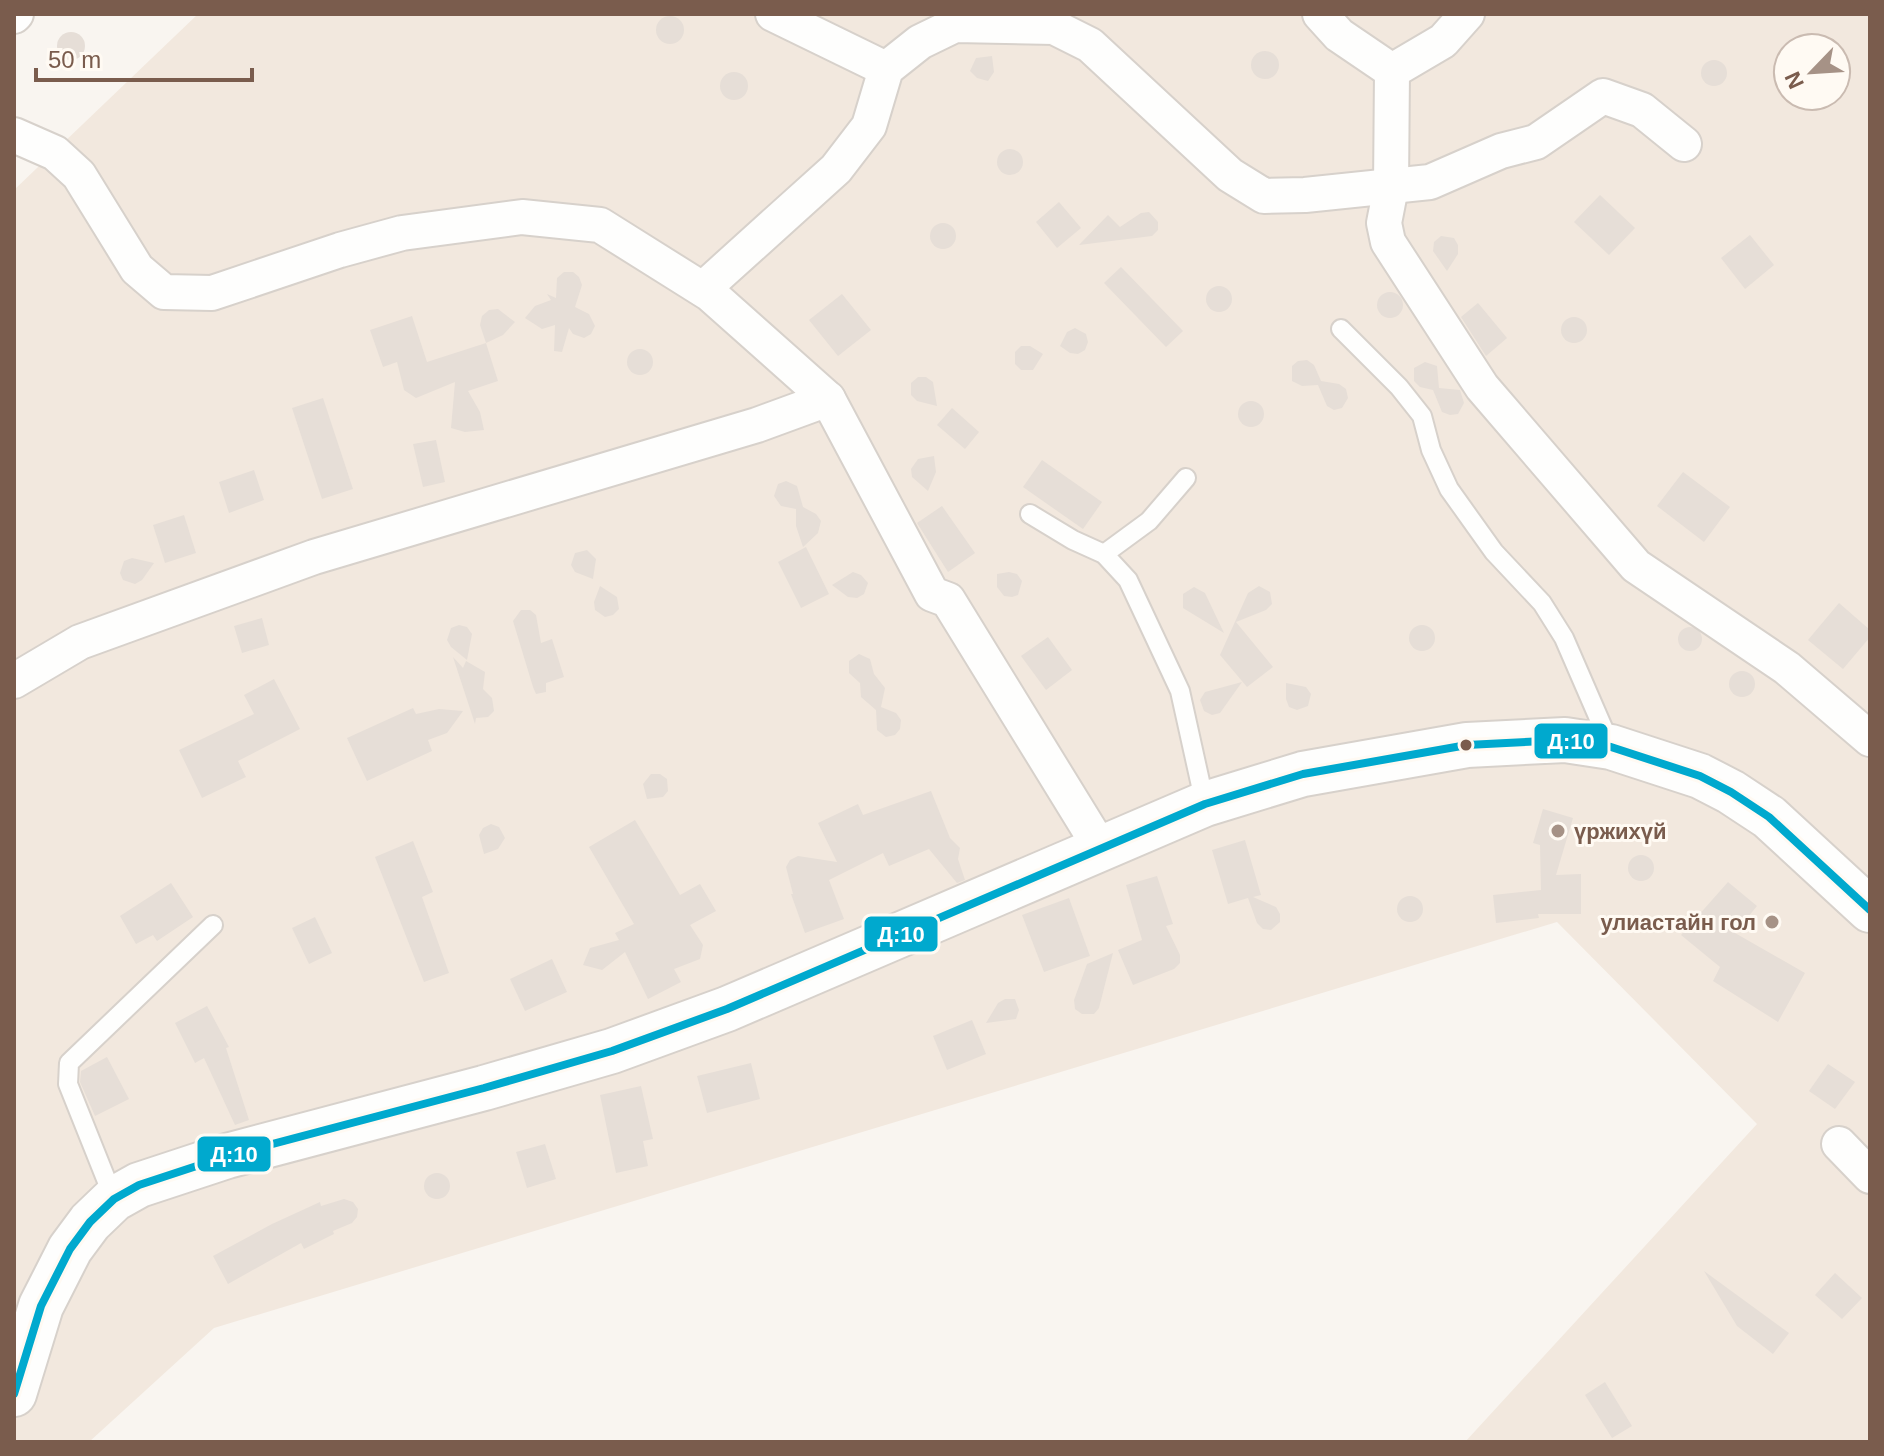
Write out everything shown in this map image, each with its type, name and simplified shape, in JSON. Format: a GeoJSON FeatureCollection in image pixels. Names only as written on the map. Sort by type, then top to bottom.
{"type":"FeatureCollection","features":[{"type":"Feature","properties":{"kind":"street"},"geometry":{"type":"LineString","coordinates":[[773,14],[886,69]]}},
{"type":"Feature","properties":{"kind":"street"},"geometry":{"type":"LineString","coordinates":[[1320,14],[1339,35],[1392,71]]}},
{"type":"Feature","properties":{"kind":"street"},"geometry":{"type":"LineString","coordinates":[[1392,71],[1443,41],[1467,14]]}},
{"type":"Feature","properties":{"kind":"street"},"geometry":{"type":"LineString","coordinates":[[703,289],[836,169],[869,126],[886,69],[952,20],[1054,27],[1090,45],[1230,175],[1264,196],[1430,182],[1501,151],[1536,142],[1603,96],[1642,110],[1684,144]]}},
{"type":"Feature","properties":{"kind":"street"},"geometry":{"type":"LineString","coordinates":[[1392,71],[1391,187],[1384,223],[1388,242],[1482,387],[1636,566],[1787,668],[1870,739]]}},
{"type":"Feature","properties":{"kind":"street"},"geometry":{"type":"LineString","coordinates":[[14,135],[55,153],[79,175],[137,269],[164,292],[212,293],[340,250],[402,233],[522,217],[600,225],[703,289],[828,399],[932,594],[948,600],[1100,847]]}},
{"type":"Feature","properties":{"kind":"street"},"geometry":{"type":"LineString","coordinates":[[14,681],[80,642],[314,557],[757,425],[828,399]]}},
{"type":"Feature","properties":{"kind":"street"},"geometry":{"type":"LineString","coordinates":[[14,1394],[41,1306],[53,1278],[90,1222],[114,1199],[165,1175],[227,1156],[612,1051],[727,1009],[1205,804],[1303,774],[1467,745],[1565,740],[1611,747],[1700,776],[1731,792],[1769,817],[1870,910]]}},
{"type":"Feature","properties":{"kind":"street"},"geometry":{"type":"LineString","coordinates":[[1839,1144],[1870,1176]]}},
{"type":"Feature","properties":{"kind":"lane"},"geometry":{"type":"LineString","coordinates":[[1341,329],[1399,387],[1422,416],[1431,450],[1449,489],[1494,552],[1542,603],[1564,638],[1611,747]]}},
{"type":"Feature","properties":{"kind":"lane"},"geometry":{"type":"LineString","coordinates":[[1104,554],[1149,521],[1186,478]]}},
{"type":"Feature","properties":{"kind":"lane"},"geometry":{"type":"LineString","coordinates":[[1030,514],[1073,540],[1104,554],[1128,580],[1180,691],[1205,804]]}},
{"type":"Feature","properties":{"kind":"lane"},"geometry":{"type":"LineString","coordinates":[[114,1199],[68,1084],[69,1063],[213,925]]}},
{"type":"Feature","properties":{"kind":"shaded area"},"geometry":{"type":"Polygon","coordinates":[[[198,14],[1870,14],[1870,1442],[1465,1442],[1757,1124],[1557,922],[214,1328],[89,1442],[14,1442],[14,190],[198,14]]]}},
{"type":"Feature","properties":{"kind":"building"},"geometry":{"type":"Polygon","coordinates":[[[670,16],[680,20],[684,30],[680,40],[670,44],[660,40],[656,30],[660,20],[670,16]]]}},
{"type":"Feature","properties":{"kind":"building"},"geometry":{"type":"Polygon","coordinates":[[[71,32],[81,36],[85,46],[81,56],[71,60],[61,56],[57,46],[61,36],[71,32]]]}},
{"type":"Feature","properties":{"kind":"building"},"geometry":{"type":"Polygon","coordinates":[[[1265,51],[1275,55],[1279,65],[1275,75],[1265,79],[1255,75],[1251,65],[1255,55],[1265,51]]]}},
{"type":"Feature","properties":{"kind":"building"},"geometry":{"type":"Polygon","coordinates":[[[992,56],[994,72],[988,81],[977,78],[970,71],[976,58],[992,56]]]}},
{"type":"Feature","properties":{"kind":"building"},"geometry":{"type":"Polygon","coordinates":[[[1714,60],[1723,64],[1727,73],[1723,82],[1714,86],[1705,82],[1701,73],[1705,64],[1714,60]]]}},
{"type":"Feature","properties":{"kind":"building"},"geometry":{"type":"Polygon","coordinates":[[[734,72],[744,76],[748,86],[744,96],[734,100],[724,96],[720,86],[724,76],[734,72]]]}},
{"type":"Feature","properties":{"kind":"building"},"geometry":{"type":"Polygon","coordinates":[[[1010,149],[1019,153],[1023,162],[1019,171],[1010,175],[1001,171],[997,162],[1001,153],[1010,149]]]}},
{"type":"Feature","properties":{"kind":"building"},"geometry":{"type":"Polygon","coordinates":[[[1600,195],[1635,228],[1609,255],[1574,222],[1600,195]]]}},
{"type":"Feature","properties":{"kind":"building"},"geometry":{"type":"Polygon","coordinates":[[[1059,202],[1081,228],[1057,248],[1036,222],[1059,202]]]}},
{"type":"Feature","properties":{"kind":"building"},"geometry":{"type":"Polygon","coordinates":[[[1149,212],[1158,222],[1158,230],[1152,236],[1079,245],[1108,215],[1120,227],[1141,213],[1149,212]]]}},
{"type":"Feature","properties":{"kind":"building"},"geometry":{"type":"Polygon","coordinates":[[[943,223],[952,227],[956,236],[952,245],[943,249],[934,245],[930,236],[934,227],[943,223]]]}},
{"type":"Feature","properties":{"kind":"building"},"geometry":{"type":"Polygon","coordinates":[[[1750,235],[1774,265],[1745,289],[1721,258],[1750,235]]]}},
{"type":"Feature","properties":{"kind":"building"},"geometry":{"type":"Polygon","coordinates":[[[1441,236],[1454,238],[1458,245],[1458,254],[1447,271],[1433,251],[1434,242],[1441,236]]]}},
{"type":"Feature","properties":{"kind":"building"},"geometry":{"type":"Polygon","coordinates":[[[1121,267],[1183,331],[1166,347],[1104,283],[1121,267]]]}},
{"type":"Feature","properties":{"kind":"building"},"geometry":{"type":"Polygon","coordinates":[[[564,272],[573,272],[579,277],[582,285],[575,307],[589,314],[595,326],[591,334],[584,338],[573,334],[569,328],[562,352],[554,351],[555,325],[542,329],[525,318],[535,306],[551,300],[547,294],[556,298],[557,278],[564,272]]]}},
{"type":"Feature","properties":{"kind":"building"},"geometry":{"type":"Polygon","coordinates":[[[1219,286],[1228,290],[1232,299],[1228,308],[1219,312],[1210,308],[1206,299],[1210,290],[1219,286]]]}},
{"type":"Feature","properties":{"kind":"building"},"geometry":{"type":"Polygon","coordinates":[[[1390,292],[1399,296],[1403,305],[1399,314],[1390,318],[1381,314],[1377,305],[1381,296],[1390,292]]]}},
{"type":"Feature","properties":{"kind":"building"},"geometry":{"type":"Polygon","coordinates":[[[842,294],[871,330],[838,356],[809,320],[842,294]]]}},
{"type":"Feature","properties":{"kind":"building"},"geometry":{"type":"Polygon","coordinates":[[[1478,303],[1507,338],[1486,356],[1461,317],[1478,303]]]}},
{"type":"Feature","properties":{"kind":"building"},"geometry":{"type":"Polygon","coordinates":[[[498,309],[515,322],[503,335],[486,343],[480,325],[482,316],[489,310],[498,309]]]}},
{"type":"Feature","properties":{"kind":"building"},"geometry":{"type":"Polygon","coordinates":[[[412,316],[427,362],[486,343],[498,381],[468,391],[480,412],[484,430],[465,432],[451,428],[455,382],[416,398],[404,390],[397,362],[383,367],[370,330],[412,316]]]}},
{"type":"Feature","properties":{"kind":"building"},"geometry":{"type":"Polygon","coordinates":[[[1574,317],[1583,321],[1587,330],[1583,339],[1574,343],[1565,339],[1561,330],[1565,321],[1574,317]]]}},
{"type":"Feature","properties":{"kind":"building"},"geometry":{"type":"Polygon","coordinates":[[[1075,328],[1086,334],[1088,342],[1085,350],[1078,354],[1060,346],[1067,332],[1075,328]]]}},
{"type":"Feature","properties":{"kind":"building"},"geometry":{"type":"Polygon","coordinates":[[[1021,346],[1030,346],[1043,354],[1033,370],[1021,370],[1015,364],[1015,352],[1021,346]]]}},
{"type":"Feature","properties":{"kind":"building"},"geometry":{"type":"Polygon","coordinates":[[[640,349],[649,353],[653,362],[649,371],[640,375],[631,371],[627,362],[631,353],[640,349]]]}},
{"type":"Feature","properties":{"kind":"building"},"geometry":{"type":"Polygon","coordinates":[[[1307,360],[1314,365],[1321,381],[1339,384],[1346,389],[1348,398],[1342,408],[1334,410],[1327,406],[1318,385],[1302,386],[1292,381],[1292,366],[1298,361],[1307,360]]]}},
{"type":"Feature","properties":{"kind":"building"},"geometry":{"type":"Polygon","coordinates":[[[1425,362],[1437,366],[1439,388],[1460,390],[1464,403],[1458,414],[1442,412],[1433,390],[1420,387],[1414,381],[1414,368],[1425,362]]]}},
{"type":"Feature","properties":{"kind":"building"},"geometry":{"type":"Polygon","coordinates":[[[918,377],[926,377],[933,382],[937,406],[917,401],[911,395],[911,383],[918,377]]]}},
{"type":"Feature","properties":{"kind":"building"},"geometry":{"type":"Polygon","coordinates":[[[323,398],[353,489],[322,499],[292,408],[323,398]]]}},
{"type":"Feature","properties":{"kind":"building"},"geometry":{"type":"Polygon","coordinates":[[[1251,401],[1260,405],[1264,414],[1260,423],[1251,427],[1242,423],[1238,414],[1242,405],[1251,401]]]}},
{"type":"Feature","properties":{"kind":"building"},"geometry":{"type":"Polygon","coordinates":[[[952,408],[979,432],[965,449],[937,425],[952,408]]]}},
{"type":"Feature","properties":{"kind":"building"},"geometry":{"type":"Polygon","coordinates":[[[436,440],[445,482],[423,487],[413,444],[436,440]]]}},
{"type":"Feature","properties":{"kind":"building"},"geometry":{"type":"Polygon","coordinates":[[[934,456],[936,472],[928,491],[912,477],[911,469],[918,459],[934,456]]]}},
{"type":"Feature","properties":{"kind":"building"},"geometry":{"type":"Polygon","coordinates":[[[1042,460],[1102,502],[1083,529],[1023,487],[1042,460]]]}},
{"type":"Feature","properties":{"kind":"building"},"geometry":{"type":"Polygon","coordinates":[[[254,470],[264,500],[229,513],[219,482],[254,470]]]}},
{"type":"Feature","properties":{"kind":"building"},"geometry":{"type":"Polygon","coordinates":[[[1683,472],[1730,507],[1704,542],[1657,506],[1683,472]]]}},
{"type":"Feature","properties":{"kind":"building"},"geometry":{"type":"Polygon","coordinates":[[[786,481],[797,486],[803,507],[816,514],[821,521],[818,533],[803,547],[796,526],[796,509],[781,506],[774,496],[778,484],[786,481]]]}},
{"type":"Feature","properties":{"kind":"building"},"geometry":{"type":"Polygon","coordinates":[[[942,506],[975,553],[948,572],[917,523],[942,506]]]}},
{"type":"Feature","properties":{"kind":"building"},"geometry":{"type":"Polygon","coordinates":[[[184,515],[196,553],[165,563],[153,525],[184,515]]]}},
{"type":"Feature","properties":{"kind":"building"},"geometry":{"type":"Polygon","coordinates":[[[806,547],[829,594],[801,608],[778,562],[806,547]]]}},
{"type":"Feature","properties":{"kind":"building"},"geometry":{"type":"Polygon","coordinates":[[[587,550],[596,559],[593,579],[575,572],[571,565],[575,553],[587,550]]]}},
{"type":"Feature","properties":{"kind":"building"},"geometry":{"type":"Polygon","coordinates":[[[132,558],[154,563],[142,580],[135,584],[123,580],[120,573],[124,561],[132,558]]]}},
{"type":"Feature","properties":{"kind":"building"},"geometry":{"type":"Polygon","coordinates":[[[853,572],[868,583],[864,594],[857,598],[848,597],[832,585],[853,572]]]}},
{"type":"Feature","properties":{"kind":"building"},"geometry":{"type":"Polygon","coordinates":[[[997,574],[1017,574],[1022,581],[1018,595],[1012,597],[1004,596],[997,587],[997,574]]]}},
{"type":"Feature","properties":{"kind":"building"},"geometry":{"type":"Polygon","coordinates":[[[600,586],[617,597],[619,609],[613,615],[605,617],[595,610],[594,602],[600,586]]]}},
{"type":"Feature","properties":{"kind":"building"},"geometry":{"type":"Polygon","coordinates":[[[1259,586],[1270,592],[1272,604],[1266,610],[1236,622],[1273,667],[1247,687],[1220,655],[1248,593],[1259,586]]]}},
{"type":"Feature","properties":{"kind":"building"},"geometry":{"type":"Polygon","coordinates":[[[1194,587],[1205,593],[1224,633],[1183,608],[1183,594],[1194,587]]]}},
{"type":"Feature","properties":{"kind":"building"},"geometry":{"type":"Polygon","coordinates":[[[1839,603],[1870,630],[1870,637],[1843,669],[1808,640],[1839,603]]]}},
{"type":"Feature","properties":{"kind":"building"},"geometry":{"type":"Polygon","coordinates":[[[521,610],[530,610],[536,615],[541,643],[552,639],[564,677],[546,683],[546,692],[536,694],[533,687],[513,621],[521,610]]]}},
{"type":"Feature","properties":{"kind":"building"},"geometry":{"type":"Polygon","coordinates":[[[262,618],[269,645],[242,653],[234,626],[262,618]]]}},
{"type":"Feature","properties":{"kind":"building"},"geometry":{"type":"Polygon","coordinates":[[[459,625],[467,627],[472,634],[467,660],[447,640],[451,628],[459,625]]]}},
{"type":"Feature","properties":{"kind":"building"},"geometry":{"type":"Polygon","coordinates":[[[1422,625],[1431,629],[1435,638],[1431,647],[1422,651],[1413,647],[1409,638],[1413,629],[1422,625]]]}},
{"type":"Feature","properties":{"kind":"building"},"geometry":{"type":"Polygon","coordinates":[[[1690,627],[1699,630],[1702,639],[1699,648],[1690,651],[1681,648],[1678,639],[1681,630],[1690,627]]]}},
{"type":"Feature","properties":{"kind":"building"},"geometry":{"type":"Polygon","coordinates":[[[1048,637],[1072,670],[1046,690],[1021,656],[1048,637]]]}},
{"type":"Feature","properties":{"kind":"building"},"geometry":{"type":"Polygon","coordinates":[[[859,654],[870,659],[874,674],[885,688],[881,707],[896,713],[901,720],[900,729],[895,735],[886,737],[877,730],[876,710],[861,697],[860,683],[849,673],[849,661],[859,654]]]}},
{"type":"Feature","properties":{"kind":"building"},"geometry":{"type":"Polygon","coordinates":[[[453,657],[463,668],[466,661],[485,672],[483,689],[492,698],[494,711],[488,717],[476,718],[475,724],[453,657]]]}},
{"type":"Feature","properties":{"kind":"building"},"geometry":{"type":"Polygon","coordinates":[[[1742,671],[1751,675],[1755,684],[1751,693],[1742,697],[1733,693],[1729,684],[1733,675],[1742,671]]]}},
{"type":"Feature","properties":{"kind":"building"},"geometry":{"type":"Polygon","coordinates":[[[274,679],[300,729],[238,761],[246,777],[202,798],[179,750],[254,714],[244,695],[274,679]]]}},
{"type":"Feature","properties":{"kind":"building"},"geometry":{"type":"Polygon","coordinates":[[[1242,682],[1220,713],[1212,715],[1204,711],[1200,700],[1205,692],[1242,682]]]}},
{"type":"Feature","properties":{"kind":"building"},"geometry":{"type":"Polygon","coordinates":[[[1286,683],[1306,687],[1311,694],[1308,706],[1297,710],[1289,707],[1286,683]]]}},
{"type":"Feature","properties":{"kind":"building"},"geometry":{"type":"Polygon","coordinates":[[[413,708],[416,714],[439,709],[463,711],[447,733],[428,740],[432,751],[367,781],[347,738],[413,708]]]}},
{"type":"Feature","properties":{"kind":"building"},"geometry":{"type":"Polygon","coordinates":[[[651,774],[660,774],[667,779],[668,791],[663,797],[647,799],[643,784],[651,774]]]}},
{"type":"Feature","properties":{"kind":"building"},"geometry":{"type":"Polygon","coordinates":[[[931,791],[950,838],[960,848],[958,859],[965,880],[957,883],[929,849],[889,866],[883,853],[829,880],[844,919],[805,933],[791,894],[786,867],[790,860],[798,856],[837,862],[818,823],[858,804],[863,815],[931,791]]]}},
{"type":"Feature","properties":{"kind":"building"},"geometry":{"type":"Polygon","coordinates":[[[1543,809],[1573,818],[1556,875],[1581,874],[1581,914],[1538,914],[1539,918],[1496,923],[1493,895],[1541,890],[1540,845],[1533,843],[1543,809]]]}},
{"type":"Feature","properties":{"kind":"building"},"geometry":{"type":"Polygon","coordinates":[[[635,820],[680,895],[700,884],[716,911],[690,925],[703,945],[700,959],[674,969],[681,982],[648,999],[625,952],[602,970],[583,965],[590,948],[619,940],[615,933],[634,924],[589,847],[635,820]]]}},
{"type":"Feature","properties":{"kind":"building"},"geometry":{"type":"Polygon","coordinates":[[[491,824],[499,827],[505,838],[498,849],[484,854],[479,835],[483,828],[491,824]]]}},
{"type":"Feature","properties":{"kind":"building"},"geometry":{"type":"Polygon","coordinates":[[[1245,840],[1261,895],[1253,897],[1276,907],[1280,914],[1280,922],[1271,930],[1263,929],[1257,923],[1248,898],[1228,904],[1212,850],[1245,840]]]}},
{"type":"Feature","properties":{"kind":"building"},"geometry":{"type":"Polygon","coordinates":[[[413,841],[433,892],[422,897],[449,973],[424,982],[375,857],[413,841]]]}},
{"type":"Feature","properties":{"kind":"building"},"geometry":{"type":"Polygon","coordinates":[[[1641,855],[1650,859],[1654,868],[1650,877],[1641,881],[1632,877],[1628,868],[1632,859],[1641,855]]]}},
{"type":"Feature","properties":{"kind":"building"},"geometry":{"type":"Polygon","coordinates":[[[1157,876],[1173,924],[1166,926],[1180,955],[1180,963],[1174,969],[1133,985],[1118,950],[1142,940],[1126,885],[1157,876]]]}},
{"type":"Feature","properties":{"kind":"building"},"geometry":{"type":"Polygon","coordinates":[[[1728,882],[1757,906],[1735,933],[1805,973],[1778,1022],[1713,981],[1720,967],[1681,935],[1728,882]]]}},
{"type":"Feature","properties":{"kind":"building"},"geometry":{"type":"Polygon","coordinates":[[[171,883],[193,917],[157,941],[153,935],[136,944],[120,916],[171,883]]]}},
{"type":"Feature","properties":{"kind":"building"},"geometry":{"type":"Polygon","coordinates":[[[1410,896],[1419,900],[1423,909],[1419,918],[1410,922],[1401,918],[1397,909],[1401,900],[1410,896]]]}},
{"type":"Feature","properties":{"kind":"building"},"geometry":{"type":"Polygon","coordinates":[[[1069,898],[1090,956],[1044,972],[1022,915],[1069,898]]]}},
{"type":"Feature","properties":{"kind":"building"},"geometry":{"type":"Polygon","coordinates":[[[315,917],[332,953],[309,964],[292,928],[315,917]]]}},
{"type":"Feature","properties":{"kind":"building"},"geometry":{"type":"Polygon","coordinates":[[[1113,953],[1099,1008],[1094,1014],[1082,1014],[1075,1009],[1074,1000],[1087,964],[1113,953]]]}},
{"type":"Feature","properties":{"kind":"building"},"geometry":{"type":"Polygon","coordinates":[[[552,959],[567,992],[525,1011],[510,979],[552,959]]]}},
{"type":"Feature","properties":{"kind":"building"},"geometry":{"type":"Polygon","coordinates":[[[1015,999],[1019,1010],[1016,1019],[986,1023],[998,1003],[1015,999]]]}},
{"type":"Feature","properties":{"kind":"building"},"geometry":{"type":"Polygon","coordinates":[[[207,1006],[229,1047],[226,1048],[249,1120],[235,1125],[204,1058],[195,1063],[175,1023],[207,1006]]]}},
{"type":"Feature","properties":{"kind":"building"},"geometry":{"type":"Polygon","coordinates":[[[972,1020],[986,1054],[947,1070],[933,1036],[972,1020]]]}},
{"type":"Feature","properties":{"kind":"building"},"geometry":{"type":"Polygon","coordinates":[[[107,1057],[129,1099],[95,1116],[80,1082],[81,1071],[107,1057]]]}},
{"type":"Feature","properties":{"kind":"building"},"geometry":{"type":"Polygon","coordinates":[[[751,1063],[760,1099],[707,1113],[697,1076],[751,1063]]]}},
{"type":"Feature","properties":{"kind":"building"},"geometry":{"type":"Polygon","coordinates":[[[1828,1064],[1855,1082],[1835,1109],[1809,1091],[1828,1064]]]}},
{"type":"Feature","properties":{"kind":"building"},"geometry":{"type":"Polygon","coordinates":[[[641,1086],[653,1139],[643,1141],[648,1166],[616,1173],[600,1095],[641,1086]]]}},
{"type":"Feature","properties":{"kind":"building"},"geometry":{"type":"Polygon","coordinates":[[[545,1144],[556,1179],[527,1188],[516,1152],[545,1144]]]}},
{"type":"Feature","properties":{"kind":"building"},"geometry":{"type":"Polygon","coordinates":[[[437,1173],[446,1177],[450,1186],[446,1195],[437,1199],[428,1195],[424,1186],[428,1177],[437,1173]]]}},
{"type":"Feature","properties":{"kind":"building"},"geometry":{"type":"Polygon","coordinates":[[[344,1199],[353,1202],[358,1209],[352,1223],[304,1249],[301,1243],[228,1284],[213,1256],[320,1202],[321,1206],[344,1199]]]}},
{"type":"Feature","properties":{"kind":"building"},"geometry":{"type":"Polygon","coordinates":[[[1704,1271],[1789,1333],[1773,1354],[1737,1326],[1704,1271]]]}},
{"type":"Feature","properties":{"kind":"building"},"geometry":{"type":"Polygon","coordinates":[[[1835,1273],[1862,1298],[1842,1319],[1815,1295],[1835,1273]]]}},
{"type":"Feature","properties":{"kind":"building"},"geometry":{"type":"Polygon","coordinates":[[[1605,1382],[1632,1426],[1612,1438],[1585,1395],[1605,1382]]]}},
{"type":"Feature","properties":{"kind":"transit line","name":"Д:10"},"geometry":{"type":"LineString","coordinates":[[14,1394],[41,1306],[70,1249],[90,1222],[114,1199],[139,1185],[227,1156],[612,1051],[727,1009],[1205,804],[1303,774],[1467,745],[1565,740],[1611,747],[1700,776],[1731,792],[1769,817],[1870,910]]}},
{"type":"Feature","properties":{"kind":"place","name":"үржихүй"},"geometry":{"type":"Point","coordinates":[1558,831]}},
{"type":"Feature","properties":{"kind":"place","name":"улиастайн гол"},"geometry":{"type":"Point","coordinates":[1772,922]}}]}
